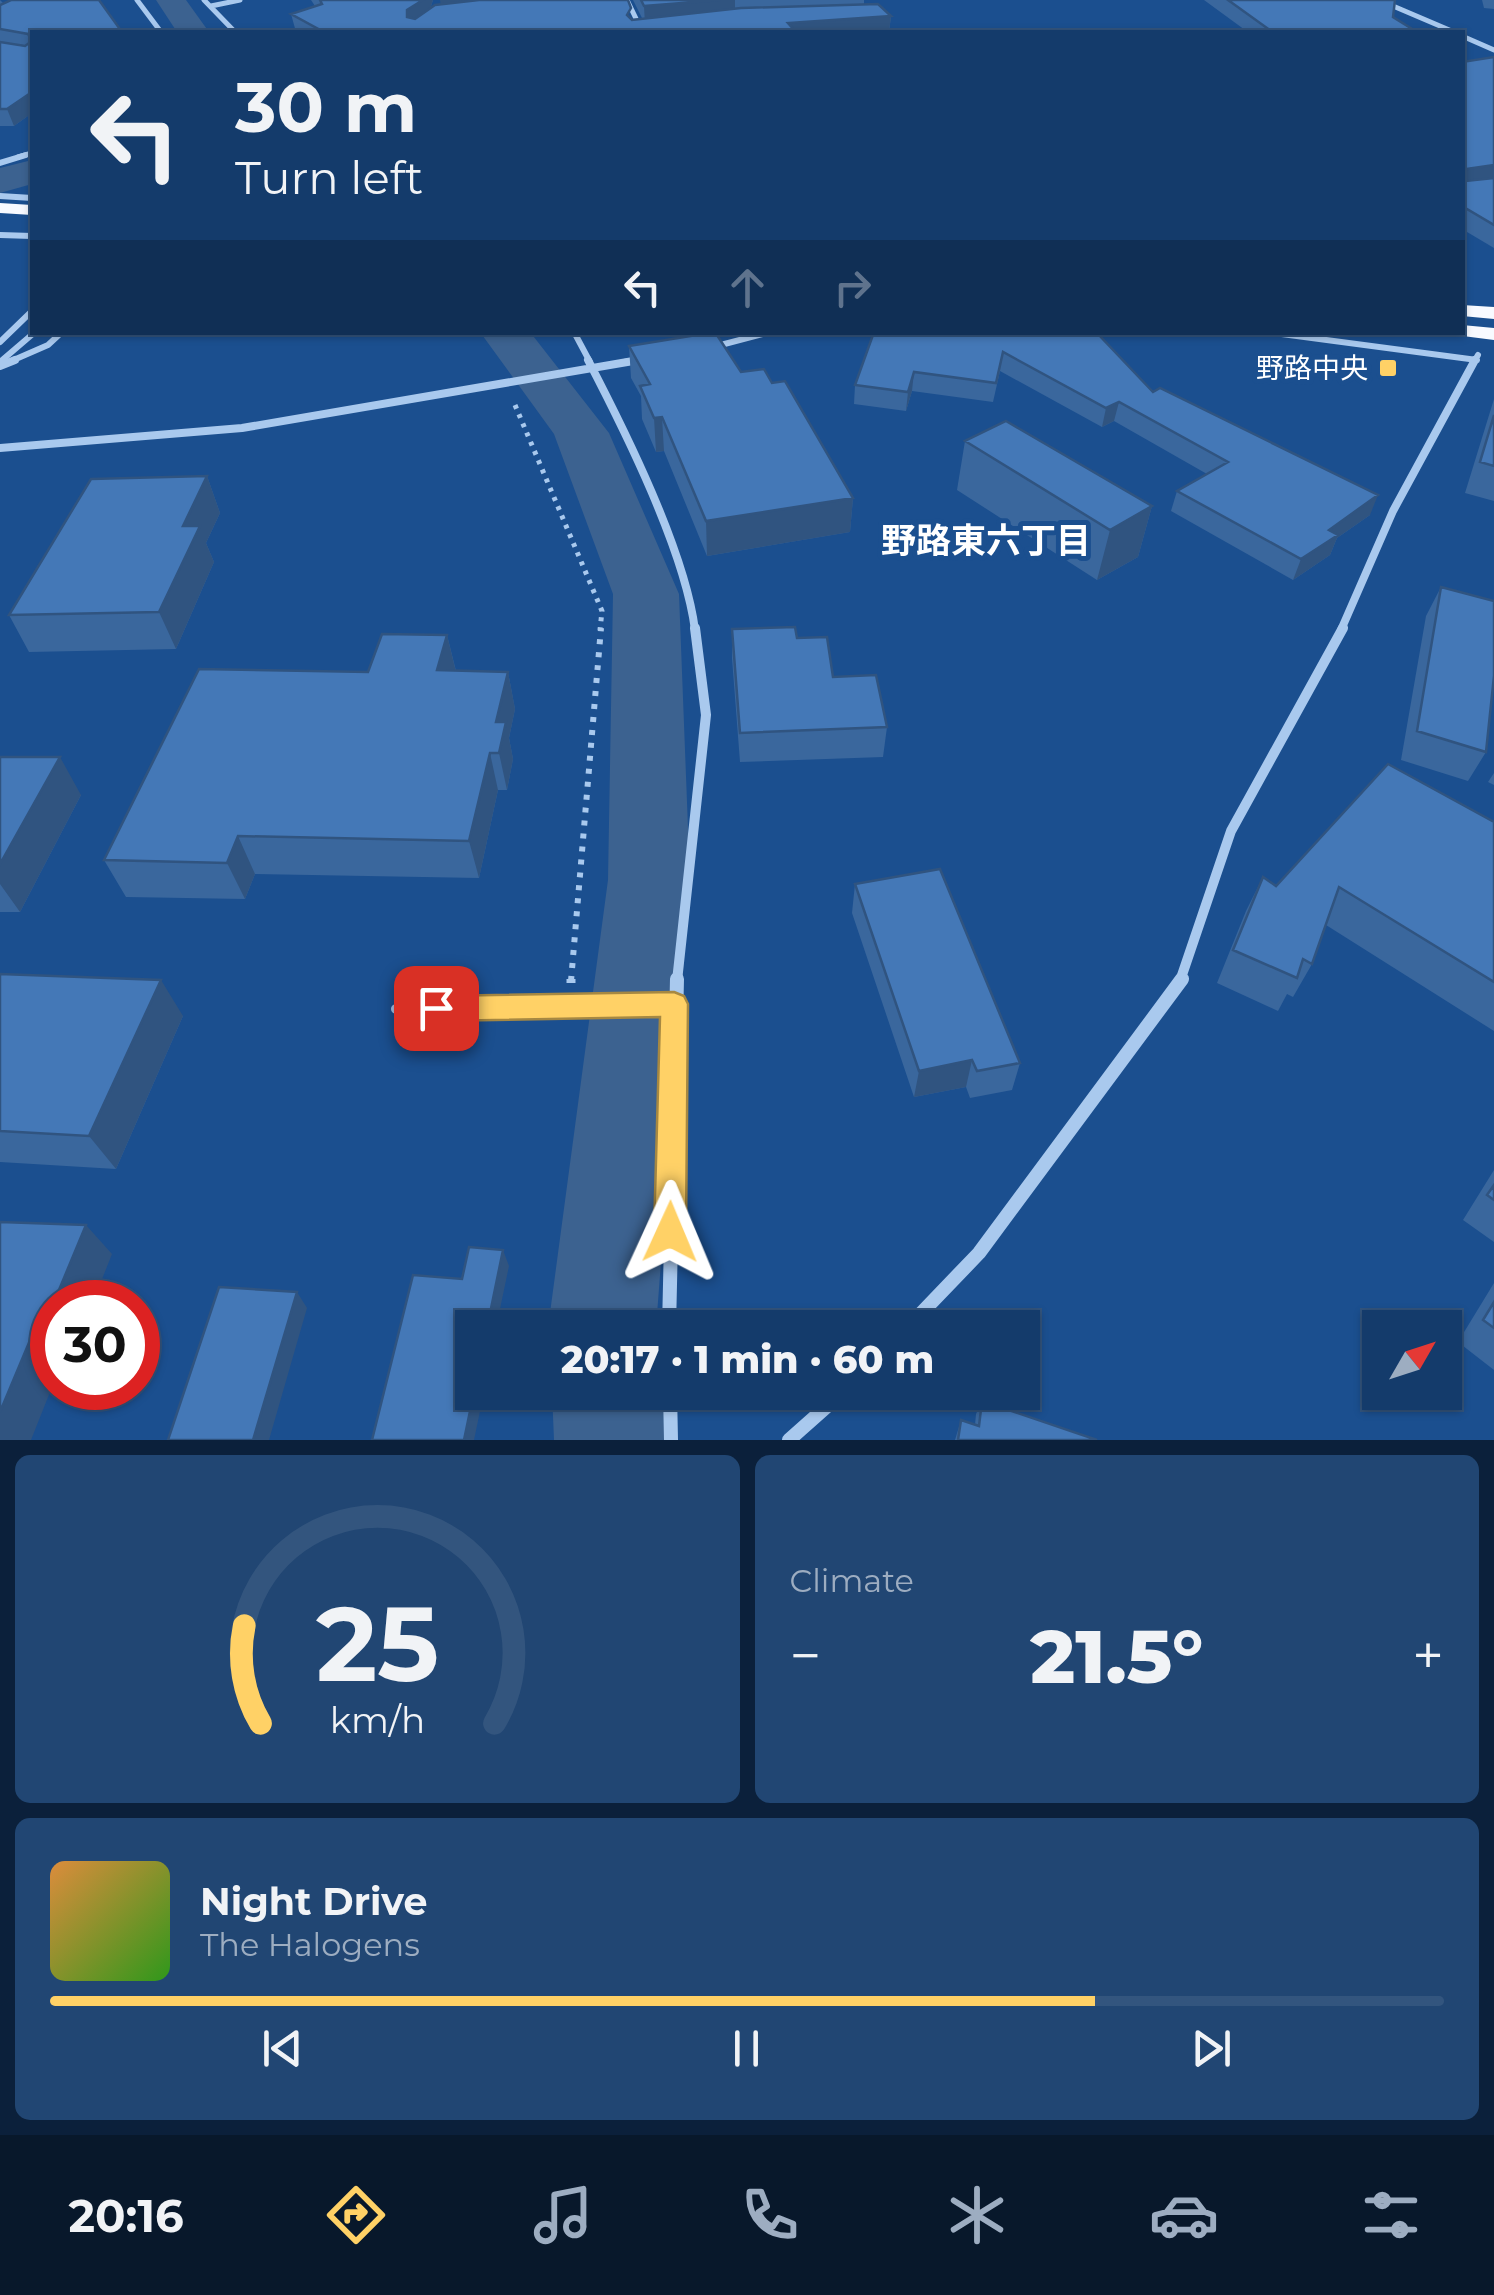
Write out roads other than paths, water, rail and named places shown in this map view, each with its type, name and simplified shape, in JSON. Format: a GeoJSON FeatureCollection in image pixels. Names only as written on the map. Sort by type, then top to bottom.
{"type":"FeatureCollection","features":[{"type":"Feature","properties":{"kind":"highway"},"geometry":{"type":"LineString","coordinates":[[0,208],[30,210]]}},
{"type":"Feature","properties":{"kind":"highway"},"geometry":{"type":"LineString","coordinates":[[0,221],[30,222]]}},
{"type":"Feature","properties":{"kind":"highway"},"geometry":{"type":"LineString","coordinates":[[1465,310],[1494,313]]}},
{"type":"Feature","properties":{"kind":"highway"},"geometry":{"type":"LineString","coordinates":[[1465,331],[1494,334]]}},
{"type":"Feature","properties":{"kind":"street"},"geometry":{"type":"LineString","coordinates":[[136,0],[160,30]]}},
{"type":"Feature","properties":{"kind":"street"},"geometry":{"type":"LineString","coordinates":[[204,0],[233,30]]}},
{"type":"Feature","properties":{"kind":"street"},"geometry":{"type":"LineString","coordinates":[[211,6],[240,0]]}},
{"type":"Feature","properties":{"kind":"street"},"geometry":{"type":"LineString","coordinates":[[627,0],[641,30]]}},
{"type":"Feature","properties":{"kind":"street"},"geometry":{"type":"LineString","coordinates":[[1393,6],[1449,30]]}},
{"type":"Feature","properties":{"kind":"street"},"geometry":{"type":"LineString","coordinates":[[1465,37],[1494,50]]}},
{"type":"Feature","properties":{"kind":"street"},"geometry":{"type":"LineString","coordinates":[[0,164],[30,154]]}},
{"type":"Feature","properties":{"kind":"street"},"geometry":{"type":"LineString","coordinates":[[0,196],[30,198]]}},
{"type":"Feature","properties":{"kind":"street"},"geometry":{"type":"LineString","coordinates":[[0,235],[30,236]]}},
{"type":"Feature","properties":{"kind":"street"},"geometry":{"type":"LineString","coordinates":[[0,342],[30,314]]}},
{"type":"Feature","properties":{"kind":"street"},"geometry":{"type":"LineString","coordinates":[[0,364],[31,335]]}},
{"type":"Feature","properties":{"kind":"street"},"geometry":{"type":"LineString","coordinates":[[0,364],[48,345],[59,335]]}},
{"type":"Feature","properties":{"kind":"street"},"geometry":{"type":"LineString","coordinates":[[575,335],[625,430],[693,616],[706,715],[674,1004],[669,1310]]}},
{"type":"Feature","properties":{"kind":"street"},"geometry":{"type":"LineString","coordinates":[[706,348],[758,335]]}},
{"type":"Feature","properties":{"kind":"street"},"geometry":{"type":"LineString","coordinates":[[924,1310],[979,1253],[1184,976],[1231,831],[1359,598],[1393,511],[1478,358],[1290,335]]}},
{"type":"Feature","properties":{"kind":"street"},"geometry":{"type":"LineString","coordinates":[[0,448],[77,446],[304,419],[648,358]]}},
{"type":"Feature","properties":{"kind":"street"},"geometry":{"type":"LineString","coordinates":[[670,1410],[671,1440]]}},
{"type":"Feature","properties":{"kind":"street"},"geometry":{"type":"LineString","coordinates":[[789,1440],[823,1410]]}},
{"type":"Feature","properties":{"kind":"lane"},"geometry":{"type":"LineString","coordinates":[[396,1009],[674,1004]]}},
{"type":"Feature","properties":{"kind":"waterway"},"geometry":{"type":"LineString","coordinates":[[171,0],[192,30]]}},
{"type":"Feature","properties":{"kind":"waterway"},"geometry":{"type":"LineString","coordinates":[[0,181],[30,173]]}},
{"type":"Feature","properties":{"kind":"waterway"},"geometry":{"type":"LineString","coordinates":[[506,335],[581,433],[646,594],[649,880],[604,1310]]}},
{"type":"Feature","properties":{"kind":"waterway"},"geometry":{"type":"LineString","coordinates":[[610,1410],[612,1440]]}},
{"type":"Feature","properties":{"kind":"place","name":"野路中央"},"geometry":{"type":"Point","coordinates":[1388,368]}},
{"type":"Feature","properties":{"kind":"district","name":"野路東六丁目"},"geometry":{"type":"Point","coordinates":[986,541]}}]}
